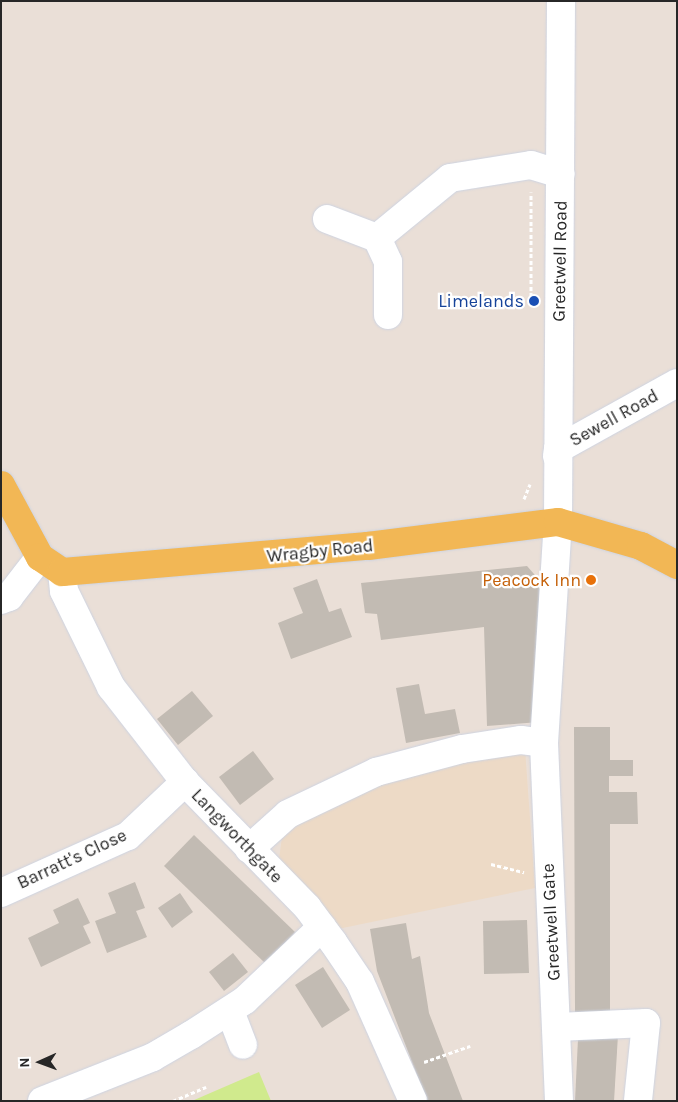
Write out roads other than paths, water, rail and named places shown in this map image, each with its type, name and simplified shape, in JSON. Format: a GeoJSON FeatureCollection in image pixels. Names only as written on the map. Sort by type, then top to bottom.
{"type":"FeatureCollection","features":[{"type":"Feature","properties":{"kind":"main road"},"geometry":{"type":"LineString","coordinates":[[1,485],[40,557],[62,572]]}},
{"type":"Feature","properties":{"kind":"main road","name":"Wragby Road"},"geometry":{"type":"LineString","coordinates":[[62,572],[368,546],[558,522],[641,546],[677,565]]}},
{"type":"Feature","properties":{"kind":"street","name":"Greetwell Road"},"geometry":{"type":"LineString","coordinates":[[558,522],[557,456],[561,174],[560,1]]}},
{"type":"Feature","properties":{"kind":"street"},"geometry":{"type":"LineString","coordinates":[[377,238],[450,178],[531,165],[561,174]]}},
{"type":"Feature","properties":{"kind":"street"},"geometry":{"type":"LineString","coordinates":[[327,219],[377,238],[388,262],[388,315]]}},
{"type":"Feature","properties":{"kind":"street","name":"Sewell Road"},"geometry":{"type":"LineString","coordinates":[[557,456],[558,449],[677,384]]}},
{"type":"Feature","properties":{"kind":"street","name":"Greetwell Gate"},"geometry":{"type":"LineString","coordinates":[[558,522],[544,743],[560,1101]]}},
{"type":"Feature","properties":{"kind":"street"},"geometry":{"type":"LineString","coordinates":[[1,600],[9,597],[40,557]]}},
{"type":"Feature","properties":{"kind":"street","name":"Langworthgate"},"geometry":{"type":"LineString","coordinates":[[62,572],[64,591],[93,657],[185,782],[322,927],[360,982],[413,1101]]}},
{"type":"Feature","properties":{"kind":"street"},"geometry":{"type":"LineString","coordinates":[[249,849],[288,814],[376,772],[477,746],[520,740],[544,743]]}},
{"type":"Feature","properties":{"kind":"street","name":"Barratt's Close"},"geometry":{"type":"LineString","coordinates":[[1,892],[128,836],[185,782]]}},
{"type":"Feature","properties":{"kind":"street"},"geometry":{"type":"LineString","coordinates":[[48,1099],[153,1057],[230,1011],[322,927]]}},
{"type":"Feature","properties":{"kind":"street"},"geometry":{"type":"LineString","coordinates":[[230,1011],[243,1045]]}},
{"type":"Feature","properties":{"kind":"street"},"geometry":{"type":"LineString","coordinates":[[557,1027],[646,1023],[638,1101]]}},
{"type":"Feature","properties":{"kind":"place","name":"Limelands"},"geometry":{"type":"Point","coordinates":[534,301]}},
{"type":"Feature","properties":{"kind":"place","name":"Peacock Inn"},"geometry":{"type":"Point","coordinates":[591,580]}}]}
